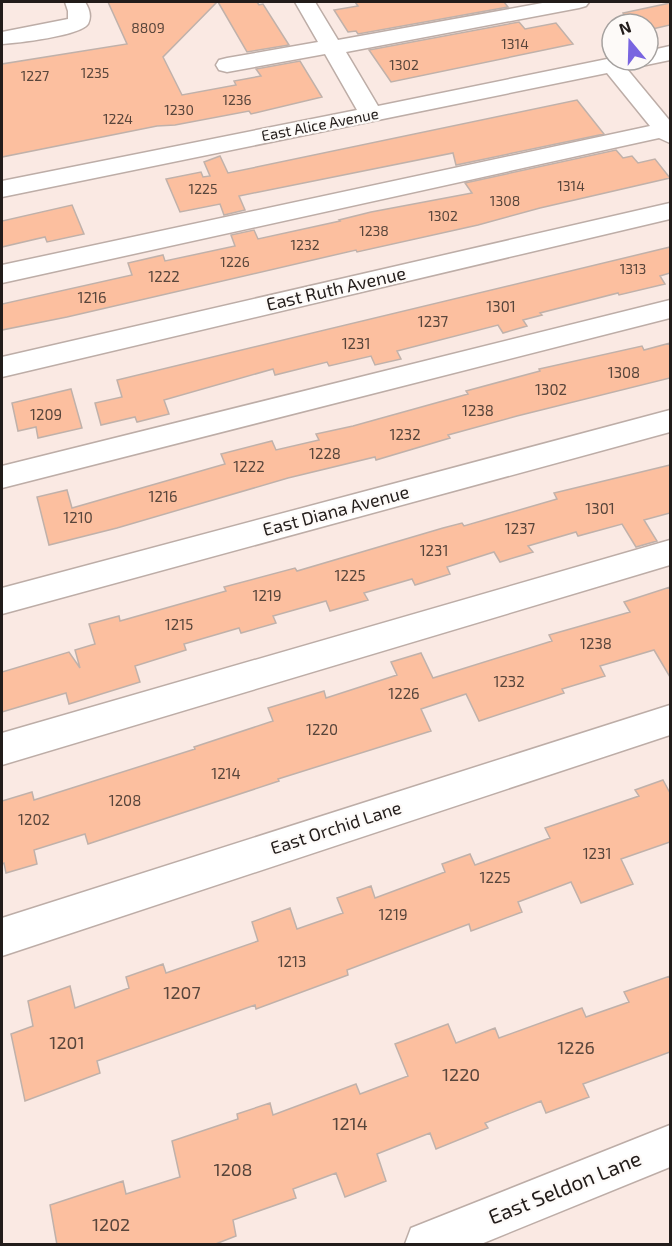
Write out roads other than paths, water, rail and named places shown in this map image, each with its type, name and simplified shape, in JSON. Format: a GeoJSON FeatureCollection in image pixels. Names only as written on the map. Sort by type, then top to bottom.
{"type":"FeatureCollection","features":[{"type":"Feature","properties":{"kind":"street"},"geometry":{"type":"LineString","coordinates":[[305,2],[371,114]]}},
{"type":"Feature","properties":{"kind":"street"},"geometry":{"type":"LineString","coordinates":[[227,65],[579,2]]}},
{"type":"Feature","properties":{"kind":"street"},"geometry":{"type":"LineString","coordinates":[[2,38],[67,27],[77,12]]}},
{"type":"Feature","properties":{"kind":"street","name":"East Alice Avenue"},"geometry":{"type":"LineString","coordinates":[[2,189],[600,67]]}},
{"type":"Feature","properties":{"kind":"street"},"geometry":{"type":"LineString","coordinates":[[2,274],[669,131],[618,72]]}},
{"type":"Feature","properties":{"kind":"street","name":"East Ruth Avenue"},"geometry":{"type":"LineString","coordinates":[[2,366],[670,211]]}},
{"type":"Feature","properties":{"kind":"street"},"geometry":{"type":"LineString","coordinates":[[2,477],[670,309]]}},
{"type":"Feature","properties":{"kind":"street","name":"East Diana Avenue"},"geometry":{"type":"LineString","coordinates":[[2,601],[670,421]]}},
{"type":"Feature","properties":{"kind":"street"},"geometry":{"type":"LineString","coordinates":[[2,749],[670,553]]}},
{"type":"Feature","properties":{"kind":"street","name":"East Orchid Lane"},"geometry":{"type":"LineString","coordinates":[[2,937],[670,720]]}},
{"type":"Feature","properties":{"kind":"street","name":"East Seldon Lane"},"geometry":{"type":"LineString","coordinates":[[427,1245],[670,1146]]}}]}
